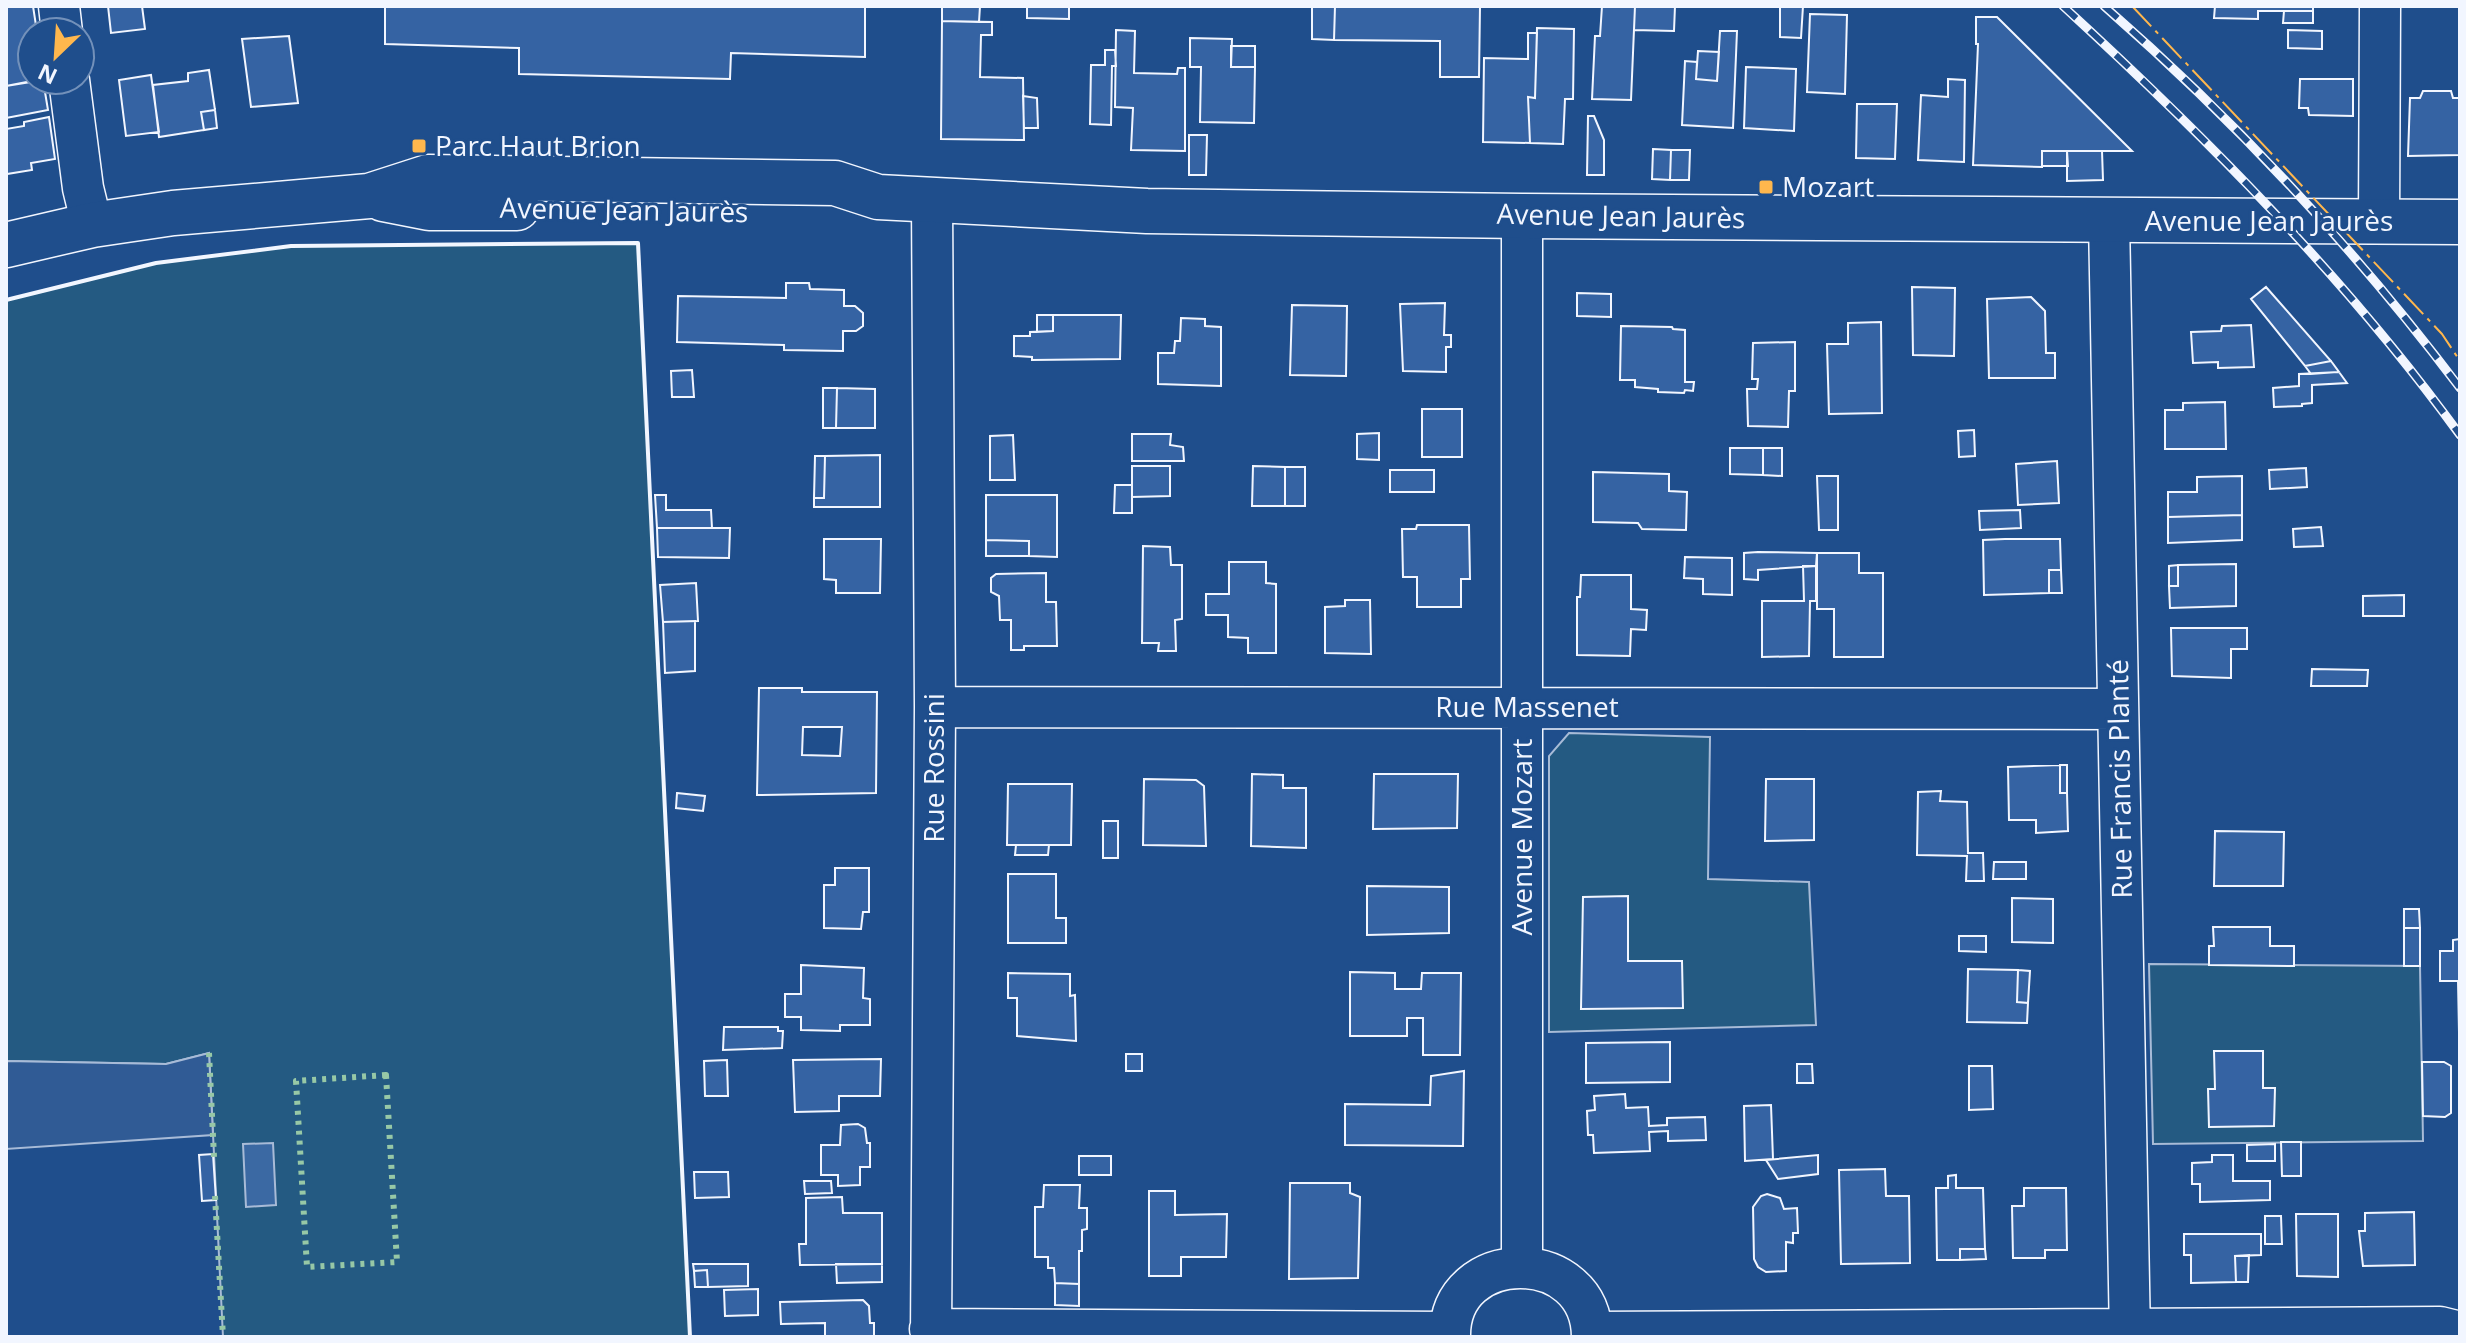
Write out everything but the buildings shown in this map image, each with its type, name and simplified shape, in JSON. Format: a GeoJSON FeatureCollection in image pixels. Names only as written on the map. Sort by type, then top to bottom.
{"type":"FeatureCollection","features":[{"type":"Feature","properties":{"kind":"main road","name":"Avenue Jean Jaurès"},"geometry":{"type":"LineString","coordinates":[[6,245],[92,225],[173,213],[369,196],[429,208],[834,212],[878,197],[1147,211],[2460,222]]}},
{"type":"Feature","properties":{"kind":"street"},"geometry":{"type":"LineString","coordinates":[[2379,222],[2380,6]]}},
{"type":"Feature","properties":{"kind":"street"},"geometry":{"type":"LineString","coordinates":[[71,96],[83,188],[92,225]]}},
{"type":"Feature","properties":{"kind":"street","name":"Rue Rossini"},"geometry":{"type":"LineString","coordinates":[[931,1333],[935,707],[932,199]]}},
{"type":"Feature","properties":{"kind":"street","name":"Avenue Mozart"},"geometry":{"type":"LineString","coordinates":[[1522,216],[1522,1267]]}},
{"type":"Feature","properties":{"kind":"street","name":"Rue Francis Planté"},"geometry":{"type":"LineString","coordinates":[[2109,220],[2130,1333]]}},
{"type":"Feature","properties":{"kind":"street","name":"Rue Massenet"},"geometry":{"type":"LineString","coordinates":[[935,707],[2118,709]]}},
{"type":"Feature","properties":{"kind":"street"},"geometry":{"type":"LineString","coordinates":[[931,1333],[1450,1334],[1454,1311],[1465,1293],[1481,1278],[1500,1269],[1522,1267],[1543,1270],[1561,1279],[1577,1294],[1588,1312],[1592,1335],[2130,1333],[2440,1327],[2460,1332]]}},
{"type":"Feature","properties":{"kind":"shaded area"},"geometry":{"type":"Polygon","coordinates":[[[638,243],[690,1337],[223,1337],[209,1053],[166,1064],[6,1061],[6,300],[156,263],[291,246],[638,243]]]}},
{"type":"Feature","properties":{"kind":"shaded area"},"geometry":{"type":"Polygon","coordinates":[[[1569,733],[1710,737],[1708,879],[1809,882],[1816,1025],[1549,1032],[1549,756],[1569,733]]]}},
{"type":"Feature","properties":{"kind":"shaded area"},"geometry":{"type":"Polygon","coordinates":[[[2149,964],[2420,966],[2423,1141],[2153,1144],[2149,964]]]}},
{"type":"Feature","properties":{"kind":"shaded area"},"geometry":{"type":"Polygon","coordinates":[[[209,1053],[213,1135],[6,1149],[6,1061],[166,1064],[209,1053]]]}},
{"type":"Feature","properties":{"kind":"shaded area"},"geometry":{"type":"Polygon","coordinates":[[[273,1143],[276,1205],[246,1207],[243,1144],[273,1143]]]}},
{"type":"Feature","properties":{"kind":"railway"},"geometry":{"type":"LineString","coordinates":[[2063,6],[2170,106],[2322,265],[2370,320],[2460,435]]}},
{"type":"Feature","properties":{"kind":"railway"},"geometry":{"type":"LineString","coordinates":[[2104,6],[2201,95],[2292,188],[2379,286],[2460,388]]}},
{"type":"Feature","properties":{"kind":"hedge"},"geometry":{"type":"LineString","coordinates":[[209,1053],[214,1157]]}},
{"type":"Feature","properties":{"kind":"hedge"},"geometry":{"type":"LineString","coordinates":[[386,1075],[397,1262],[307,1267],[296,1081],[386,1075]]}},
{"type":"Feature","properties":{"kind":"hedge"},"geometry":{"type":"LineString","coordinates":[[215,1196],[223,1337]]}},
{"type":"Feature","properties":{"kind":"wall"},"geometry":{"type":"LineString","coordinates":[[6,300],[156,263],[291,246],[638,243],[690,1337]]}},
{"type":"Feature","properties":{"kind":"power"},"geometry":{"type":"LineString","coordinates":[[2132,6],[2442,334],[2460,361]]}},
{"type":"Feature","properties":{"kind":"place","name":"Parc Haut Brion"},"geometry":{"type":"Point","coordinates":[419,146]}},
{"type":"Feature","properties":{"kind":"place","name":"Mozart"},"geometry":{"type":"Point","coordinates":[1766,187]}}]}
